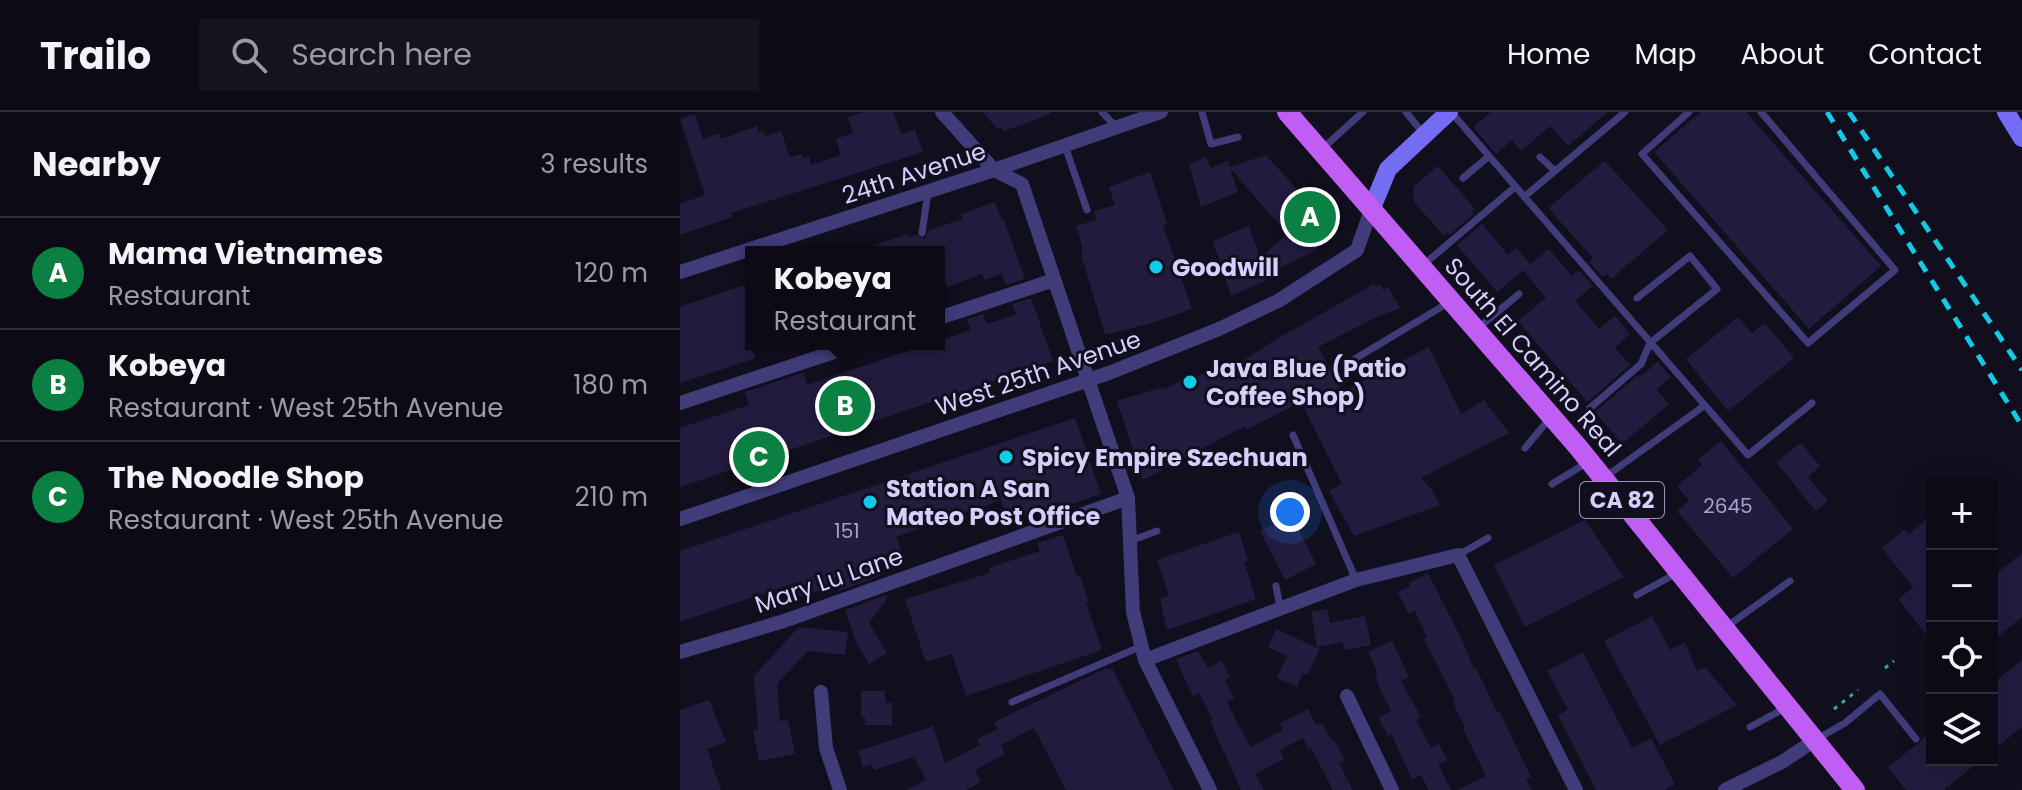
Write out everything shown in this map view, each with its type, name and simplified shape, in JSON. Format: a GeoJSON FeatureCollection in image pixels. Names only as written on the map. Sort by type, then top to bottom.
{"type":"FeatureCollection","features":[{"type":"Feature","properties":{"kind":"main road","name":"South El Camino Real"},"geometry":{"type":"LineString","coordinates":[[1287,112],[1590,461],[1855,790]]}},
{"type":"Feature","properties":{"kind":"main road"},"geometry":{"type":"LineString","coordinates":[[1371,210],[1388,169],[1450,112]]}},
{"type":"Feature","properties":{"kind":"main road"},"geometry":{"type":"LineString","coordinates":[[2006,112],[2022,138]]}},
{"type":"Feature","properties":{"kind":"street"},"geometry":{"type":"LineString","coordinates":[[942,112],[994,170],[1022,184],[1128,498],[1133,612],[1143,653],[1210,790]]}},
{"type":"Feature","properties":{"kind":"street","name":"24th Avenue"},"geometry":{"type":"LineString","coordinates":[[761,246],[1161,112]]}},
{"type":"Feature","properties":{"kind":"street","name":"West 25th Avenue"},"geometry":{"type":"LineString","coordinates":[[680,519],[1087,381],[1219,329],[1278,301],[1357,250],[1371,210]]}},
{"type":"Feature","properties":{"kind":"street","name":"24th Avenue"},"geometry":{"type":"LineString","coordinates":[[680,272],[745,251]]}},
{"type":"Feature","properties":{"kind":"street"},"geometry":{"type":"LineString","coordinates":[[945,316],[1054,280]]}},
{"type":"Feature","properties":{"kind":"street"},"geometry":{"type":"LineString","coordinates":[[680,403],[840,350]]}},
{"type":"Feature","properties":{"kind":"street","name":"Mary Lu Lane"},"geometry":{"type":"LineString","coordinates":[[680,652],[784,621],[1128,498]]}},
{"type":"Feature","properties":{"kind":"street"},"geometry":{"type":"LineString","coordinates":[[1143,653],[1356,580],[1458,555],[1576,790]]}},
{"type":"Feature","properties":{"kind":"street"},"geometry":{"type":"LineString","coordinates":[[821,692],[826,748],[840,790]]}},
{"type":"Feature","properties":{"kind":"street"},"geometry":{"type":"LineString","coordinates":[[1347,696],[1392,790]]}},
{"type":"Feature","properties":{"kind":"street"},"geometry":{"type":"LineString","coordinates":[[1725,790],[1782,762],[1815,740]]}},
{"type":"Feature","properties":{"kind":"lane"},"geometry":{"type":"LineString","coordinates":[[1102,112],[1116,127]]}},
{"type":"Feature","properties":{"kind":"lane"},"geometry":{"type":"LineString","coordinates":[[1202,112],[1211,144],[1238,137]]}},
{"type":"Feature","properties":{"kind":"lane"},"geometry":{"type":"LineString","coordinates":[[1320,151],[1363,112]]}},
{"type":"Feature","properties":{"kind":"lane"},"geometry":{"type":"LineString","coordinates":[[1406,112],[1425,135]]}},
{"type":"Feature","properties":{"kind":"lane"},"geometry":{"type":"LineString","coordinates":[[1450,112],[1748,455],[1812,403]]}},
{"type":"Feature","properties":{"kind":"lane"},"geometry":{"type":"LineString","coordinates":[[1524,197],[1625,112]]}},
{"type":"Feature","properties":{"kind":"lane"},"geometry":{"type":"LineString","coordinates":[[1689,112],[1642,154],[1808,343],[1895,270],[1761,112]]}},
{"type":"Feature","properties":{"kind":"lane"},"geometry":{"type":"LineString","coordinates":[[1065,146],[1087,210]]}},
{"type":"Feature","properties":{"kind":"lane"},"geometry":{"type":"LineString","coordinates":[[1463,178],[1489,156]]}},
{"type":"Feature","properties":{"kind":"lane"},"geometry":{"type":"LineString","coordinates":[[1540,157],[1555,171]]}},
{"type":"Feature","properties":{"kind":"lane"},"geometry":{"type":"LineString","coordinates":[[1421,268],[1515,187]]}},
{"type":"Feature","properties":{"kind":"lane"},"geometry":{"type":"LineString","coordinates":[[922,233],[928,192]]}},
{"type":"Feature","properties":{"kind":"lane"},"geometry":{"type":"LineString","coordinates":[[1590,408],[1641,364],[1650,343],[1717,289],[1690,256],[1637,298]]}},
{"type":"Feature","properties":{"kind":"lane"},"geometry":{"type":"LineString","coordinates":[[1476,331],[1519,294]]}},
{"type":"Feature","properties":{"kind":"lane"},"geometry":{"type":"LineString","coordinates":[[1348,363],[1450,302]]}},
{"type":"Feature","properties":{"kind":"lane"},"geometry":{"type":"LineString","coordinates":[[1604,478],[1704,406]]}},
{"type":"Feature","properties":{"kind":"lane"},"geometry":{"type":"LineString","coordinates":[[1525,448],[1552,416]]}},
{"type":"Feature","properties":{"kind":"lane"},"geometry":{"type":"LineString","coordinates":[[1293,435],[1356,580]]}},
{"type":"Feature","properties":{"kind":"lane"},"geometry":{"type":"LineString","coordinates":[[1552,484],[1590,461]]}},
{"type":"Feature","properties":{"kind":"lane"},"geometry":{"type":"LineString","coordinates":[[1130,541],[1157,531]]}},
{"type":"Feature","properties":{"kind":"lane"},"geometry":{"type":"LineString","coordinates":[[1458,555],[1488,538]]}},
{"type":"Feature","properties":{"kind":"lane"},"geometry":{"type":"LineString","coordinates":[[1637,595],[1679,572]]}},
{"type":"Feature","properties":{"kind":"lane"},"geometry":{"type":"LineString","coordinates":[[1725,628],[1790,581]]}},
{"type":"Feature","properties":{"kind":"lane"},"geometry":{"type":"LineString","coordinates":[[1276,586],[1280,607]]}},
{"type":"Feature","properties":{"kind":"lane"},"geometry":{"type":"LineString","coordinates":[[1012,702],[1143,653]]}},
{"type":"Feature","properties":{"kind":"lane"},"geometry":{"type":"LineString","coordinates":[[1815,740],[1845,723],[1880,694],[1916,739]]}},
{"type":"Feature","properties":{"kind":"lane"},"geometry":{"type":"LineString","coordinates":[[1750,727],[1788,706]]}},
{"type":"Feature","properties":{"kind":"path"},"geometry":{"type":"LineString","coordinates":[[1885,668],[1894,661]]}},
{"type":"Feature","properties":{"kind":"path"},"geometry":{"type":"LineString","coordinates":[[1834,709],[1858,690]]}},
{"type":"Feature","properties":{"kind":"building"},"geometry":{"type":"Polygon","coordinates":[[[863,112],[893,112],[901,134],[915,129],[923,152],[731,213],[732,217],[680,235],[680,204],[705,195],[680,119],[695,114],[703,139],[719,133],[721,139],[757,126],[759,133],[763,131],[765,136],[781,131],[790,157],[801,154],[803,158],[809,156],[811,165],[841,155],[836,139],[853,133],[848,117],[863,112]]]}},
{"type":"Feature","properties":{"kind":"building"},"geometry":{"type":"Polygon","coordinates":[[[983,112],[1051,114],[1004,131],[997,129],[983,112]]]}},
{"type":"Feature","properties":{"kind":"building"},"geometry":{"type":"Polygon","coordinates":[[[1491,112],[1608,112],[1568,146],[1550,126],[1521,151],[1512,140],[1496,154],[1473,127],[1491,112]]]}},
{"type":"Feature","properties":{"kind":"building"},"geometry":{"type":"Polygon","coordinates":[[[1701,112],[1746,112],[1881,266],[1809,329],[1654,152],[1701,112]]]}},
{"type":"Feature","properties":{"kind":"building"},"geometry":{"type":"Polygon","coordinates":[[[1266,155],[1330,226],[1316,250],[1265,276],[1267,280],[1231,296],[1213,241],[1249,226],[1260,258],[1287,234],[1230,168],[1238,192],[1201,207],[1189,164],[1206,157],[1211,168],[1228,161],[1230,167],[1266,155]]]}},
{"type":"Feature","properties":{"kind":"building"},"geometry":{"type":"Polygon","coordinates":[[[1605,161],[1668,230],[1611,279],[1607,274],[1603,277],[1589,262],[1593,258],[1548,208],[1605,161]]]}},
{"type":"Feature","properties":{"kind":"building"},"geometry":{"type":"Polygon","coordinates":[[[1438,166],[1475,209],[1474,214],[1444,236],[1413,201],[1414,186],[1438,166]]]}},
{"type":"Feature","properties":{"kind":"building"},"geometry":{"type":"Polygon","coordinates":[[[1150,172],[1167,224],[1163,225],[1192,309],[1105,335],[1076,226],[1096,220],[1094,211],[1115,205],[1109,187],[1150,172]]]}},
{"type":"Feature","properties":{"kind":"building"},"geometry":{"type":"Polygon","coordinates":[[[995,202],[1025,279],[1006,285],[1001,274],[984,280],[982,274],[947,287],[945,246],[873,246],[907,234],[908,237],[916,235],[924,239],[929,230],[963,219],[961,214],[995,202]]]}},
{"type":"Feature","properties":{"kind":"building"},"geometry":{"type":"Polygon","coordinates":[[[1482,224],[1508,255],[1517,248],[1530,264],[1497,292],[1457,245],[1482,224]]]}},
{"type":"Feature","properties":{"kind":"building"},"geometry":{"type":"Polygon","coordinates":[[[1549,249],[1572,276],[1579,270],[1593,286],[1575,301],[1599,329],[1615,316],[1630,334],[1615,348],[1630,365],[1587,402],[1518,321],[1546,298],[1523,270],[1549,249]]]}},
{"type":"Feature","properties":{"kind":"building"},"geometry":{"type":"Polygon","coordinates":[[[1374,284],[1376,287],[1380,285],[1383,290],[1388,287],[1400,308],[1318,347],[1343,392],[1429,347],[1461,414],[1484,400],[1509,433],[1421,478],[1440,505],[1354,536],[1329,491],[1342,484],[1301,402],[1246,430],[1245,426],[1143,480],[1117,401],[1163,387],[1164,390],[1186,377],[1188,380],[1236,360],[1238,364],[1374,284]]]}},
{"type":"Feature","properties":{"kind":"building"},"geometry":{"type":"Polygon","coordinates":[[[745,285],[745,350],[753,350],[756,358],[680,383],[680,307],[745,285]]]}},
{"type":"Feature","properties":{"kind":"building"},"geometry":{"type":"Polygon","coordinates":[[[1031,298],[1053,361],[680,487],[680,428],[749,405],[745,392],[803,373],[807,385],[911,350],[945,350],[945,339],[971,330],[967,319],[983,314],[987,324],[1016,314],[1012,304],[1031,298]]]}},
{"type":"Feature","properties":{"kind":"building"},"geometry":{"type":"Polygon","coordinates":[[[1738,317],[1752,333],[1765,323],[1794,358],[1728,411],[1686,359],[1738,317]]]}},
{"type":"Feature","properties":{"kind":"building"},"geometry":{"type":"Polygon","coordinates":[[[1658,362],[1671,377],[1656,389],[1669,404],[1622,444],[1595,412],[1658,362]]]}},
{"type":"Feature","properties":{"kind":"building"},"geometry":{"type":"Polygon","coordinates":[[[1075,418],[1101,494],[1008,521],[1001,500],[896,537],[901,550],[877,558],[880,576],[839,591],[837,585],[800,597],[795,583],[680,622],[680,551],[1075,418]]]}},
{"type":"Feature","properties":{"kind":"building"},"geometry":{"type":"Polygon","coordinates":[[[1721,441],[1793,529],[1733,578],[1677,511],[1689,501],[1677,486],[1702,465],[1698,459],[1721,441]]]}},
{"type":"Feature","properties":{"kind":"building"},"geometry":{"type":"Polygon","coordinates":[[[1801,443],[1820,466],[1808,477],[1828,501],[1816,511],[1776,462],[1801,443]]]}},
{"type":"Feature","properties":{"kind":"building"},"geometry":{"type":"Polygon","coordinates":[[[1291,515],[1316,564],[1285,580],[1260,531],[1291,515]]]}},
{"type":"Feature","properties":{"kind":"building"},"geometry":{"type":"Polygon","coordinates":[[[1585,520],[1624,577],[1525,627],[1494,565],[1585,520]]]}},
{"type":"Feature","properties":{"kind":"building"},"geometry":{"type":"Polygon","coordinates":[[[1926,520],[1926,634],[1898,599],[1913,587],[1882,548],[1905,529],[1909,534],[1926,520]]]}},
{"type":"Feature","properties":{"kind":"building"},"geometry":{"type":"Polygon","coordinates":[[[1239,532],[1248,561],[1244,562],[1256,599],[1167,630],[1160,599],[1169,596],[1157,560],[1239,532]]]}},
{"type":"Feature","properties":{"kind":"building"},"geometry":{"type":"Polygon","coordinates":[[[1063,535],[1089,602],[1086,603],[1102,650],[966,696],[952,654],[926,662],[905,599],[990,573],[989,568],[1040,551],[1037,543],[1063,535]]]}},
{"type":"Feature","properties":{"kind":"building"},"geometry":{"type":"Polygon","coordinates":[[[2022,553],[2022,617],[1998,636],[1998,622],[1998,572],[2022,553]]]}},
{"type":"Feature","properties":{"kind":"building"},"geometry":{"type":"Polygon","coordinates":[[[1428,573],[1531,777],[1526,779],[1532,790],[1457,790],[1486,776],[1463,729],[1453,696],[1424,639],[1427,637],[1415,611],[1408,614],[1398,592],[1428,573]]]}},
{"type":"Feature","properties":{"kind":"building"},"geometry":{"type":"Polygon","coordinates":[[[886,595],[887,599],[869,623],[887,653],[869,664],[856,642],[845,610],[886,595]]]}},
{"type":"Feature","properties":{"kind":"building"},"geometry":{"type":"Polygon","coordinates":[[[1327,609],[1330,623],[1365,616],[1371,645],[1344,650],[1343,642],[1317,647],[1311,612],[1327,609]]]}},
{"type":"Feature","properties":{"kind":"building"},"geometry":{"type":"Polygon","coordinates":[[[1652,616],[1670,650],[1685,642],[1697,671],[1705,667],[1737,705],[1660,745],[1604,641],[1652,616]]]}},
{"type":"Feature","properties":{"kind":"building"},"geometry":{"type":"Polygon","coordinates":[[[799,627],[848,632],[845,655],[808,651],[777,684],[780,721],[788,720],[795,754],[759,761],[753,730],[758,729],[754,676],[799,627]]]}},
{"type":"Feature","properties":{"kind":"building"},"geometry":{"type":"Polygon","coordinates":[[[1276,629],[1320,649],[1297,687],[1277,678],[1287,656],[1268,647],[1276,629]]]}},
{"type":"Feature","properties":{"kind":"building"},"geometry":{"type":"Polygon","coordinates":[[[1392,641],[1409,677],[1401,681],[1421,717],[1416,720],[1431,748],[1439,744],[1447,760],[1438,764],[1451,790],[1429,790],[1421,775],[1412,779],[1391,734],[1388,736],[1378,718],[1391,711],[1378,685],[1375,674],[1378,673],[1368,652],[1392,641]]]}},
{"type":"Feature","properties":{"kind":"building"},"geometry":{"type":"Polygon","coordinates":[[[1198,651],[1208,668],[1222,661],[1230,677],[1225,680],[1234,698],[1227,702],[1250,747],[1283,730],[1280,723],[1308,709],[1316,725],[1322,723],[1334,740],[1345,760],[1339,763],[1353,790],[1333,790],[1303,738],[1280,750],[1284,759],[1255,774],[1264,790],[1241,790],[1210,721],[1213,720],[1199,693],[1193,697],[1176,659],[1198,651]]]}},
{"type":"Feature","properties":{"kind":"building"},"geometry":{"type":"Polygon","coordinates":[[[1583,652],[1632,748],[1651,738],[1675,784],[1664,790],[1596,790],[1558,715],[1568,710],[1547,671],[1583,652]]]}},
{"type":"Feature","properties":{"kind":"building"},"geometry":{"type":"Polygon","coordinates":[[[2022,660],[2022,727],[1998,746],[1998,694],[1998,679],[2022,660]]]}},
{"type":"Feature","properties":{"kind":"building"},"geometry":{"type":"Polygon","coordinates":[[[1112,668],[1174,790],[1066,790],[1034,728],[1001,745],[1005,754],[975,770],[981,782],[966,790],[906,790],[926,780],[914,757],[874,770],[872,764],[863,767],[858,751],[933,726],[945,763],[980,745],[977,739],[998,729],[994,722],[1112,668]]]}},
{"type":"Feature","properties":{"kind":"building"},"geometry":{"type":"Polygon","coordinates":[[[861,691],[885,691],[885,703],[892,703],[892,725],[865,725],[865,717],[861,717],[861,691]]]}},
{"type":"Feature","properties":{"kind":"building"},"geometry":{"type":"Polygon","coordinates":[[[709,700],[726,742],[707,749],[721,790],[680,790],[680,710],[709,700]]]}},
{"type":"Feature","properties":{"kind":"building"},"geometry":{"type":"Polygon","coordinates":[[[1926,737],[1926,766],[1974,766],[1944,790],[1906,790],[1888,767],[1926,737]]]}},
{"type":"Feature","properties":{"kind":"railway"},"geometry":{"type":"LineString","coordinates":[[1827,112],[2022,426]]}},
{"type":"Feature","properties":{"kind":"railway"},"geometry":{"type":"LineString","coordinates":[[1849,112],[2022,370]]}},
{"type":"Feature","properties":{"kind":"place","name":"Mama Vietnames"},"geometry":{"type":"Point","coordinates":[1310,217]}},
{"type":"Feature","properties":{"kind":"place","name":"Goodwill"},"geometry":{"type":"Point","coordinates":[1156,267]}},
{"type":"Feature","properties":{"kind":"place","name":"Java Blue (Patio Coffee Shop)"},"geometry":{"type":"Point","coordinates":[1190,382]}},
{"type":"Feature","properties":{"kind":"place","name":"Kobeya"},"geometry":{"type":"Point","coordinates":[845,406]}},
{"type":"Feature","properties":{"kind":"place","name":"The Noodle Shop"},"geometry":{"type":"Point","coordinates":[759,457]}},
{"type":"Feature","properties":{"kind":"place","name":"Spicy Empire Szechuan"},"geometry":{"type":"Point","coordinates":[1006,457]}},
{"type":"Feature","properties":{"kind":"place","name":"Station A San Mateo Post Office"},"geometry":{"type":"Point","coordinates":[870,502]}}]}
